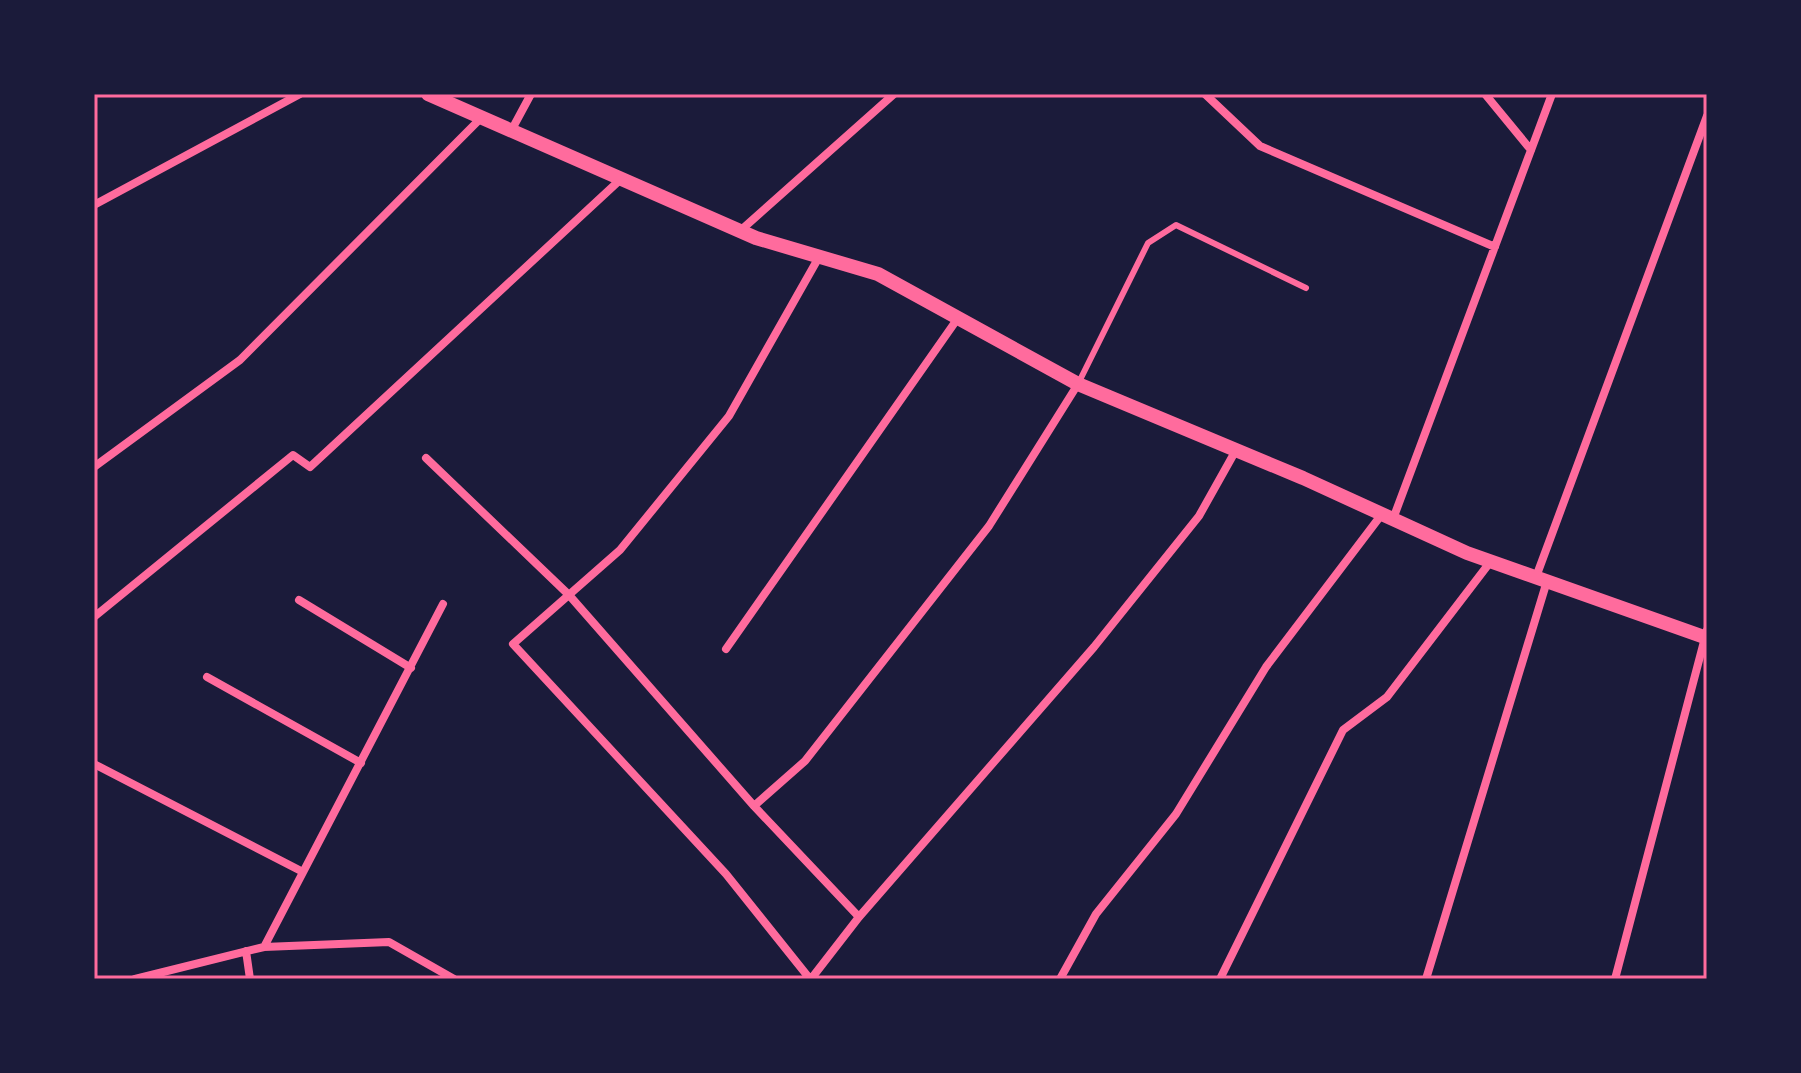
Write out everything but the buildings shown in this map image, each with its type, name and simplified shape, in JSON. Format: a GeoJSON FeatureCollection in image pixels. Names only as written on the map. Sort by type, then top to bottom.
{"type":"FeatureCollection","features":[{"type":"Feature","properties":{"kind":"street"},"geometry":{"type":"LineString","coordinates":[[94,205],[300,94]]}},
{"type":"Feature","properties":{"kind":"street"},"geometry":{"type":"LineString","coordinates":[[428,94],[740,231],[878,274],[1078,384],[1387,517],[1491,561],[1706,635],[1615,979]]}},
{"type":"Feature","properties":{"kind":"street"},"geometry":{"type":"LineString","coordinates":[[510,131],[531,94]]}},
{"type":"Feature","properties":{"kind":"street"},"geometry":{"type":"LineString","coordinates":[[740,231],[894,94]]}},
{"type":"Feature","properties":{"kind":"street"},"geometry":{"type":"LineString","coordinates":[[1205,94],[1260,146],[1495,247]]}},
{"type":"Feature","properties":{"kind":"street"},"geometry":{"type":"LineString","coordinates":[[1485,94],[1531,150]]}},
{"type":"Feature","properties":{"kind":"street"},"geometry":{"type":"LineString","coordinates":[[1060,979],[1096,914],[1176,814],[1266,667],[1387,517],[1495,247],[1552,94]]}},
{"type":"Feature","properties":{"kind":"street"},"geometry":{"type":"LineString","coordinates":[[1426,979],[1542,579],[1707,116]]}},
{"type":"Feature","properties":{"kind":"street"},"geometry":{"type":"LineString","coordinates":[[94,467],[240,360],[481,118]]}},
{"type":"Feature","properties":{"kind":"street"},"geometry":{"type":"LineString","coordinates":[[94,617],[293,455],[310,467],[621,179]]}},
{"type":"Feature","properties":{"kind":"street"},"geometry":{"type":"LineString","coordinates":[[819,257],[729,416],[620,550],[513,644],[726,874],[810,979],[859,917],[1094,647],[1199,516],[1236,450]]}},
{"type":"Feature","properties":{"kind":"street"},"geometry":{"type":"LineString","coordinates":[[726,649],[958,318]]}},
{"type":"Feature","properties":{"kind":"street"},"geometry":{"type":"LineString","coordinates":[[754,806],[805,761],[989,526],[1078,384]]}},
{"type":"Feature","properties":{"kind":"street"},"geometry":{"type":"LineString","coordinates":[[426,458],[569,595],[754,806],[859,917]]}},
{"type":"Feature","properties":{"kind":"street"},"geometry":{"type":"LineString","coordinates":[[1220,979],[1343,730],[1387,697],[1491,561]]}},
{"type":"Feature","properties":{"kind":"street"},"geometry":{"type":"LineString","coordinates":[[299,600],[411,668]]}},
{"type":"Feature","properties":{"kind":"street"},"geometry":{"type":"LineString","coordinates":[[264,947],[443,604]]}},
{"type":"Feature","properties":{"kind":"street"},"geometry":{"type":"LineString","coordinates":[[207,677],[361,763]]}},
{"type":"Feature","properties":{"kind":"street"},"geometry":{"type":"LineString","coordinates":[[96,765],[303,872]]}},
{"type":"Feature","properties":{"kind":"street"},"geometry":{"type":"LineString","coordinates":[[135,979],[264,947],[389,942],[454,979]]}},
{"type":"Feature","properties":{"kind":"street"},"geometry":{"type":"LineString","coordinates":[[246,951],[250,979]]}},
{"type":"Feature","properties":{"kind":"street"},"geometry":{"type":"LineString","coordinates":[[178,968],[180,979]]}},
{"type":"Feature","properties":{"kind":"lane"},"geometry":{"type":"LineString","coordinates":[[1078,384],[1148,243],[1176,225],[1306,288]]}}]}
